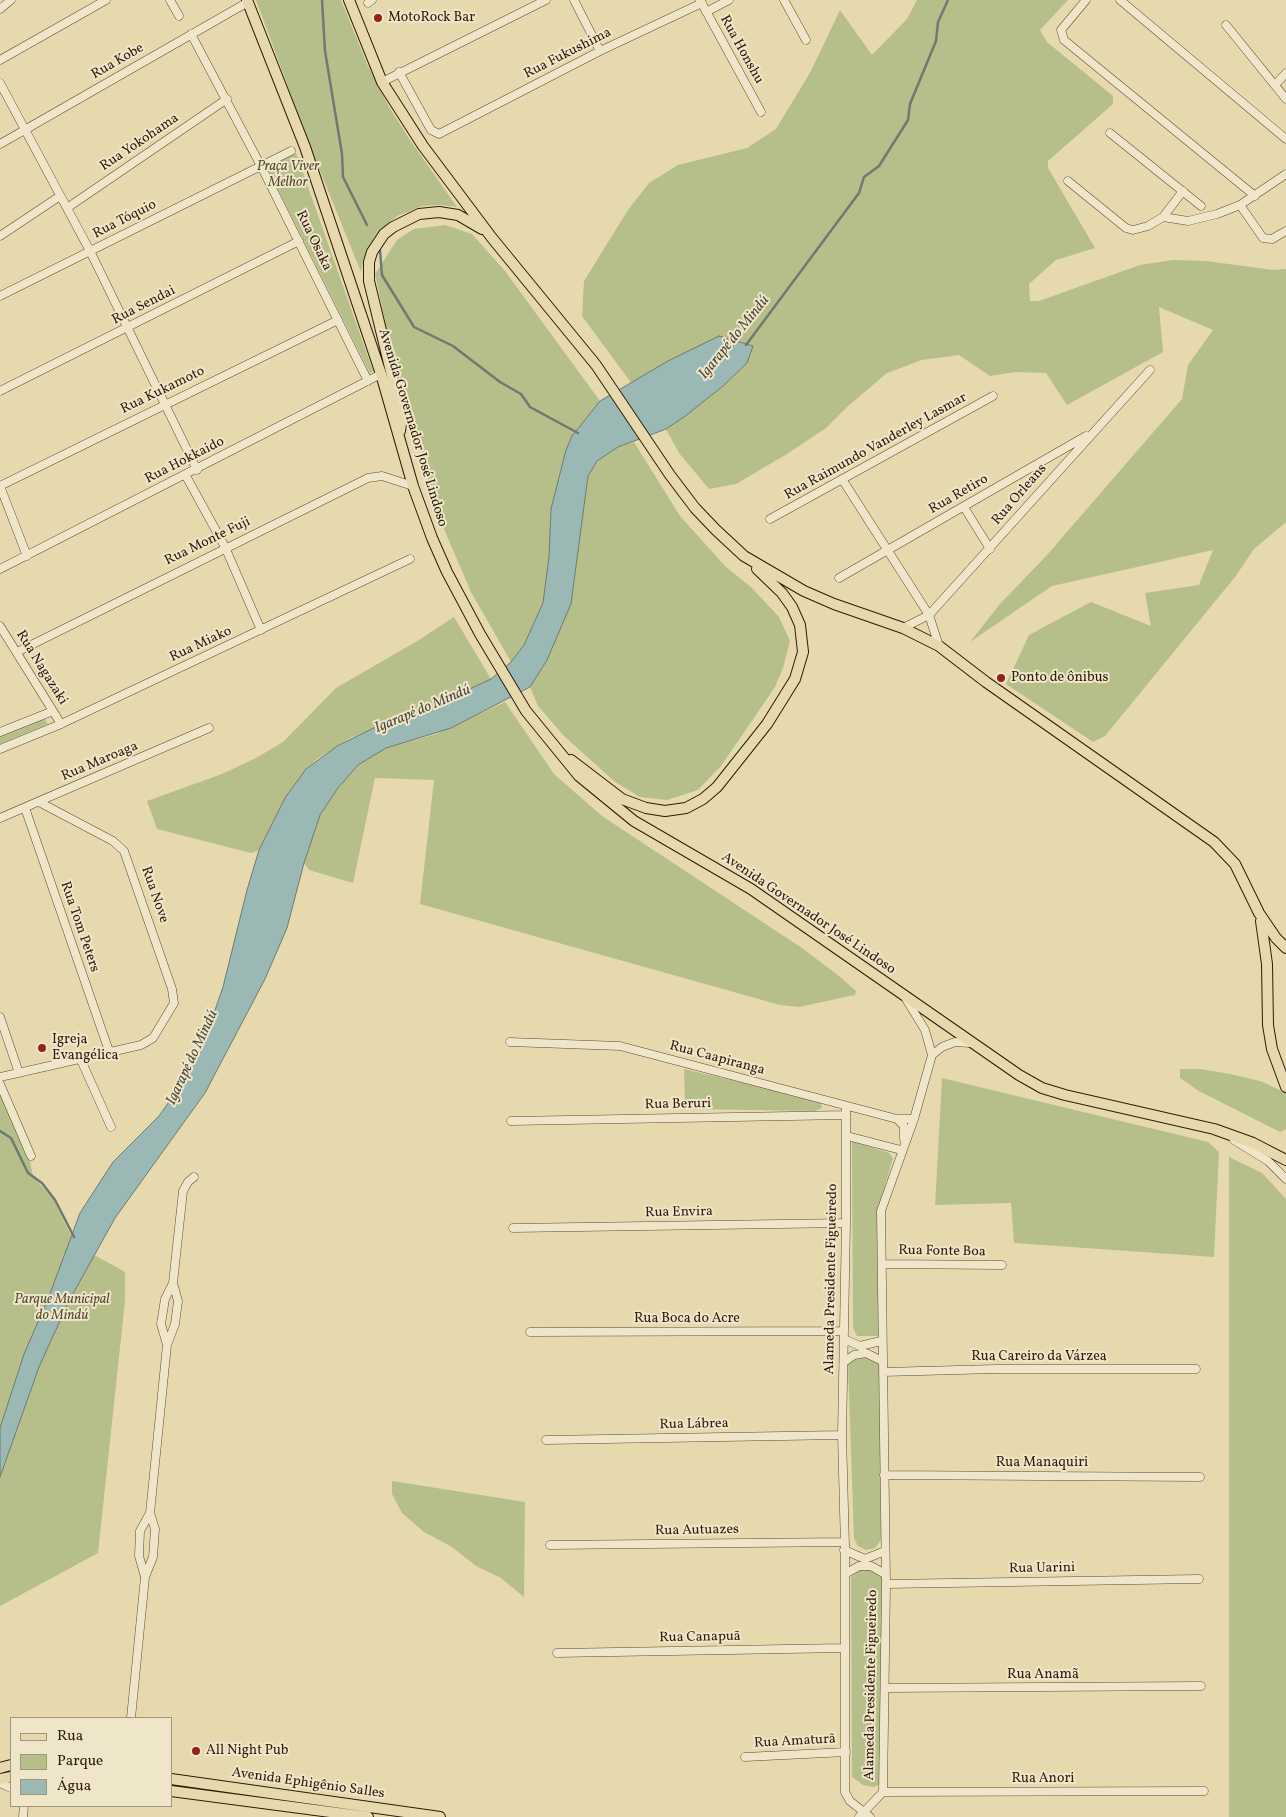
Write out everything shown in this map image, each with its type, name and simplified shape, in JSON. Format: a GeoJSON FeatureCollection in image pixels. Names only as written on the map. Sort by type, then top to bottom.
{"type":"FeatureCollection","features":[{"type":"Feature","properties":{"kind":"main road"},"geometry":{"type":"LineString","coordinates":[[349,0],[382,82],[423,146],[492,238],[596,365],[647,438],[670,475],[695,508],[782,593],[792,607],[800,625],[802,652],[795,679],[767,724],[717,787],[703,799],[686,808],[665,811],[646,808],[622,799],[548,741]]}},
{"type":"Feature","properties":{"kind":"main road","name":"Avenida Governador José Lindoso"},"geometry":{"type":"LineString","coordinates":[[248,1],[305,147],[381,374],[413,486],[447,572],[480,634],[526,711],[548,741],[579,776],[634,822],[725,872],[1019,1076],[1042,1088],[1095,1103],[1214,1129],[1253,1143],[1286,1160]]}},
{"type":"Feature","properties":{"kind":"main road"},"geometry":{"type":"LineString","coordinates":[[399,434],[402,417],[369,281],[369,262],[372,252],[384,234],[418,214],[439,212],[458,215],[476,224],[492,238]]}},
{"type":"Feature","properties":{"kind":"main road"},"geometry":{"type":"LineString","coordinates":[[744,556],[804,591],[834,604],[903,628],[939,646],[986,682],[1214,842],[1235,864],[1259,913],[1276,938],[1286,948]]}},
{"type":"Feature","properties":{"kind":"main road"},"geometry":{"type":"LineString","coordinates":[[1259,913],[1267,964],[1268,1025],[1272,1049],[1286,1087]]}},
{"type":"Feature","properties":{"kind":"main road","name":"Avenida Ephigênio Salles"},"geometry":{"type":"LineString","coordinates":[[172,1779],[440,1817]]}},
{"type":"Feature","properties":{"kind":"main road","name":"Avenida Ephigênio Salles"},"geometry":{"type":"LineString","coordinates":[[172,1790],[368,1817]]}},
{"type":"Feature","properties":{"kind":"street"},"geometry":{"type":"LineString","coordinates":[[0,9],[11,0]]}},
{"type":"Feature","properties":{"kind":"street"},"geometry":{"type":"LineString","coordinates":[[0,60],[106,0]]}},
{"type":"Feature","properties":{"kind":"street"},"geometry":{"type":"LineString","coordinates":[[170,0],[179,16]]}},
{"type":"Feature","properties":{"kind":"street"},"geometry":{"type":"LineString","coordinates":[[382,82],[546,0]]}},
{"type":"Feature","properties":{"kind":"street"},"geometry":{"type":"LineString","coordinates":[[574,0],[600,51]]}},
{"type":"Feature","properties":{"kind":"street"},"geometry":{"type":"LineString","coordinates":[[706,12],[729,0]]}},
{"type":"Feature","properties":{"kind":"street"},"geometry":{"type":"LineString","coordinates":[[784,0],[806,40]]}},
{"type":"Feature","properties":{"kind":"street"},"geometry":{"type":"LineString","coordinates":[[1086,0],[1061,30],[1064,40],[1255,196]]}},
{"type":"Feature","properties":{"kind":"street"},"geometry":{"type":"LineString","coordinates":[[1120,0],[1286,139]]}},
{"type":"Feature","properties":{"kind":"street","name":"Rua Kobe"},"geometry":{"type":"LineString","coordinates":[[0,144],[248,1]]}},
{"type":"Feature","properties":{"kind":"street","name":"Rua Fukushima"},"geometry":{"type":"LineString","coordinates":[[399,72],[431,130],[440,134],[600,51],[701,2]]}},
{"type":"Feature","properties":{"kind":"street","name":"Rua Honshu"},"geometry":{"type":"LineString","coordinates":[[701,2],[761,112]]}},
{"type":"Feature","properties":{"kind":"street"},"geometry":{"type":"LineString","coordinates":[[1226,25],[1286,99]]}},
{"type":"Feature","properties":{"kind":"street","name":"Rua Osaka"},"geometry":{"type":"LineString","coordinates":[[191,34],[227,99],[368,381]]}},
{"type":"Feature","properties":{"kind":"street"},"geometry":{"type":"LineString","coordinates":[[1275,85],[1286,73]]}},
{"type":"Feature","properties":{"kind":"street"},"geometry":{"type":"LineString","coordinates":[[0,83],[90,251],[197,470]]}},
{"type":"Feature","properties":{"kind":"street","name":"Rua Yokohama"},"geometry":{"type":"LineString","coordinates":[[67,208],[227,99]]}},
{"type":"Feature","properties":{"kind":"street"},"geometry":{"type":"LineString","coordinates":[[1110,133],[1201,206]]}},
{"type":"Feature","properties":{"kind":"street","name":"Rua Tóquio"},"geometry":{"type":"LineString","coordinates":[[0,296],[291,152]]}},
{"type":"Feature","properties":{"kind":"street"},"geometry":{"type":"LineString","coordinates":[[1163,217],[1195,220],[1240,204],[1286,174]]}},
{"type":"Feature","properties":{"kind":"street"},"geometry":{"type":"LineString","coordinates":[[1068,181],[1126,228],[1133,230],[1148,226],[1163,217],[1183,191]]}},
{"type":"Feature","properties":{"kind":"street"},"geometry":{"type":"LineString","coordinates":[[0,236],[60,196]]}},
{"type":"Feature","properties":{"kind":"street"},"geometry":{"type":"LineString","coordinates":[[1240,204],[1263,238],[1272,238],[1286,231]]}},
{"type":"Feature","properties":{"kind":"street","name":"Rua Sendai"},"geometry":{"type":"LineString","coordinates":[[0,391],[299,242]]}},
{"type":"Feature","properties":{"kind":"street","name":"Rua Kukamoto"},"geometry":{"type":"LineString","coordinates":[[0,486],[338,320]]}},
{"type":"Feature","properties":{"kind":"street","name":"Rua Orleans"},"geometry":{"type":"LineString","coordinates":[[903,628],[929,616],[1092,432],[1150,370]]}},
{"type":"Feature","properties":{"kind":"street","name":"Rua Hokkaido"},"geometry":{"type":"LineString","coordinates":[[0,570],[381,374]]}},
{"type":"Feature","properties":{"kind":"street","name":"Rua Raimundo Vanderley Lasmar"},"geometry":{"type":"LineString","coordinates":[[770,519],[993,396]]}},
{"type":"Feature","properties":{"kind":"street","name":"Rua Retiro"},"geometry":{"type":"LineString","coordinates":[[839,578],[1092,432]]}},
{"type":"Feature","properties":{"kind":"street"},"geometry":{"type":"LineString","coordinates":[[186,476],[225,547],[261,630]]}},
{"type":"Feature","properties":{"kind":"street","name":"Rua Monte Fuji"},"geometry":{"type":"LineString","coordinates":[[17,652],[225,547],[368,478],[382,476],[413,486]]}},
{"type":"Feature","properties":{"kind":"street"},"geometry":{"type":"LineString","coordinates":[[842,479],[929,616],[939,646]]}},
{"type":"Feature","properties":{"kind":"street"},"geometry":{"type":"LineString","coordinates":[[0,486],[27,556]]}},
{"type":"Feature","properties":{"kind":"street"},"geometry":{"type":"LineString","coordinates":[[964,507],[990,549]]}},
{"type":"Feature","properties":{"kind":"street","name":"Rua Miako"},"geometry":{"type":"LineString","coordinates":[[0,749],[61,724],[410,559]]}},
{"type":"Feature","properties":{"kind":"street","name":"Rua Nagazaki"},"geometry":{"type":"LineString","coordinates":[[0,626],[61,724]]}},
{"type":"Feature","properties":{"kind":"street"},"geometry":{"type":"LineString","coordinates":[[0,732],[53,711]]}},
{"type":"Feature","properties":{"kind":"street","name":"Rua Maroaga"},"geometry":{"type":"LineString","coordinates":[[0,818],[209,728]]}},
{"type":"Feature","properties":{"kind":"street","name":"Rua Nove"},"geometry":{"type":"LineString","coordinates":[[39,802],[114,841],[124,851],[128,858],[174,998],[172,1008],[153,1038],[141,1045],[110,1054]]}},
{"type":"Feature","properties":{"kind":"street","name":"Rua Tom Peters"},"geometry":{"type":"LineString","coordinates":[[25,808],[110,1054]]}},
{"type":"Feature","properties":{"kind":"street"},"geometry":{"type":"LineString","coordinates":[[903,995],[925,1030],[932,1055],[942,1047],[955,1042],[970,1042]]}},
{"type":"Feature","properties":{"kind":"street"},"geometry":{"type":"LineString","coordinates":[[0,1017],[19,1073]]}},
{"type":"Feature","properties":{"kind":"street","name":"Rua Caapiranga"},"geometry":{"type":"LineString","coordinates":[[510,1042],[620,1046],[897,1119],[914,1119]]}},
{"type":"Feature","properties":{"kind":"street"},"geometry":{"type":"LineString","coordinates":[[0,1077],[110,1054]]}},
{"type":"Feature","properties":{"kind":"street","name":"Alameda Presidente Figueiredo"},"geometry":{"type":"LineString","coordinates":[[846,1106],[842,1435],[845,1574],[845,1792],[850,1801],[864,1816],[883,1792],[886,1584],[881,1341],[882,1206],[914,1119],[932,1055]]}},
{"type":"Feature","properties":{"kind":"street"},"geometry":{"type":"LineString","coordinates":[[81,1060],[111,1127]]}},
{"type":"Feature","properties":{"kind":"street"},"geometry":{"type":"LineString","coordinates":[[0,1084],[31,1156]]}},
{"type":"Feature","properties":{"kind":"street","name":"Rua Beruri"},"geometry":{"type":"LineString","coordinates":[[511,1121],[846,1115]]}},
{"type":"Feature","properties":{"kind":"street"},"geometry":{"type":"LineString","coordinates":[[847,1136],[902,1148],[904,1126],[897,1119]]}},
{"type":"Feature","properties":{"kind":"street"},"geometry":{"type":"LineString","coordinates":[[1214,1129],[1251,1149],[1268,1161],[1286,1179]]}},
{"type":"Feature","properties":{"kind":"street"},"geometry":{"type":"LineString","coordinates":[[131,1717],[145,1577],[153,1557],[155,1529],[150,1513],[167,1345],[175,1326],[178,1303],[173,1283],[183,1191],[188,1182],[194,1177]]}},
{"type":"Feature","properties":{"kind":"street","name":"Rua Envira"},"geometry":{"type":"LineString","coordinates":[[513,1228],[846,1223]]}},
{"type":"Feature","properties":{"kind":"street","name":"Rua Fonte Boa"},"geometry":{"type":"LineString","coordinates":[[882,1264],[1002,1265]]}},
{"type":"Feature","properties":{"kind":"street"},"geometry":{"type":"LineString","coordinates":[[167,1345],[161,1324],[165,1299],[173,1283]]}},
{"type":"Feature","properties":{"kind":"street","name":"Rua Boca do Acre"},"geometry":{"type":"LineString","coordinates":[[530,1332],[844,1335],[860,1346],[881,1341]]}},
{"type":"Feature","properties":{"kind":"street"},"geometry":{"type":"LineString","coordinates":[[844,1362],[854,1354],[866,1353],[882,1361]]}},
{"type":"Feature","properties":{"kind":"street","name":"Rua Careiro da Várzea"},"geometry":{"type":"LineString","coordinates":[[883,1372],[996,1368],[1196,1369]]}},
{"type":"Feature","properties":{"kind":"street","name":"Rua Lábrea"},"geometry":{"type":"LineString","coordinates":[[546,1440],[842,1435]]}},
{"type":"Feature","properties":{"kind":"street","name":"Rua Manaquiri"},"geometry":{"type":"LineString","coordinates":[[884,1475],[1200,1476]]}},
{"type":"Feature","properties":{"kind":"street"},"geometry":{"type":"LineString","coordinates":[[145,1577],[139,1556],[140,1531],[150,1513]]}},
{"type":"Feature","properties":{"kind":"street","name":"Rua Autuazes"},"geometry":{"type":"LineString","coordinates":[[550,1545],[844,1546]]}},
{"type":"Feature","properties":{"kind":"street"},"geometry":{"type":"LineString","coordinates":[[844,1546],[865,1559],[885,1551]]}},
{"type":"Feature","properties":{"kind":"street"},"geometry":{"type":"LineString","coordinates":[[845,1574],[859,1566],[871,1566],[885,1574]]}},
{"type":"Feature","properties":{"kind":"street","name":"Rua Uarini"},"geometry":{"type":"LineString","coordinates":[[886,1584],[1199,1579]]}},
{"type":"Feature","properties":{"kind":"street","name":"Rua Canapuã"},"geometry":{"type":"LineString","coordinates":[[557,1653],[844,1648]]}},
{"type":"Feature","properties":{"kind":"street","name":"Rua Anamã"},"geometry":{"type":"LineString","coordinates":[[885,1688],[1201,1686]]}},
{"type":"Feature","properties":{"kind":"street","name":"Rua Amaturã"},"geometry":{"type":"LineString","coordinates":[[745,1757],[846,1752]]}},
{"type":"Feature","properties":{"kind":"street","name":"Rua Anori"},"geometry":{"type":"LineString","coordinates":[[883,1792],[1204,1791]]}},
{"type":"Feature","properties":{"kind":"green space"},"geometry":{"type":"Polygon","coordinates":[[[256,0],[341,0],[367,64],[388,105],[457,207],[440,205],[422,206],[397,216],[373,240],[365,255],[361,272],[310,146],[256,0]]]}},
{"type":"Feature","properties":{"kind":"green space"},"geometry":{"type":"Polygon","coordinates":[[[917,0],[1068,0],[1040,30],[1047,42],[1113,96],[1113,104],[1048,161],[1048,168],[1095,248],[1056,260],[1029,284],[1030,301],[1039,301],[1140,265],[1173,260],[1206,261],[1273,270],[1286,269],[1286,522],[1254,549],[1235,577],[1105,736],[1093,742],[1006,684],[1029,635],[1091,602],[1151,626],[1145,593],[1199,585],[1213,550],[1052,586],[970,642],[1000,604],[1047,555],[1182,399],[1188,365],[1213,330],[1159,307],[1163,352],[1067,405],[1046,373],[1015,372],[990,376],[959,355],[922,360],[887,373],[848,406],[826,428],[787,454],[736,484],[709,489],[679,453],[666,429],[723,386],[747,363],[668,361],[632,384],[582,316],[584,281],[628,210],[649,183],[678,165],[747,148],[776,129],[811,71],[840,10],[872,55],[907,19],[917,0]]]}},
{"type":"Feature","properties":{"kind":"green space","name":"Praça Viver Melhor"},"geometry":{"type":"Polygon","coordinates":[[[296,153],[373,371],[370,373],[267,167],[296,153]]]}},
{"type":"Feature","properties":{"kind":"green space"},"geometry":{"type":"Polygon","coordinates":[[[445,225],[472,234],[505,271],[600,401],[572,436],[566,450],[551,509],[549,557],[543,603],[524,645],[511,662],[471,592],[432,501],[416,426],[391,350],[375,274],[397,240],[414,229],[445,225]]]}},
{"type":"Feature","properties":{"kind":"green space"},"geometry":{"type":"Polygon","coordinates":[[[634,442],[680,516],[726,567],[751,587],[779,617],[790,641],[783,668],[775,687],[721,766],[698,790],[667,800],[640,797],[615,782],[564,736],[538,706],[530,687],[547,660],[571,604],[588,476],[597,461],[618,447],[634,442]]]}},
{"type":"Feature","properties":{"kind":"green space"},"geometry":{"type":"Polygon","coordinates":[[[454,617],[491,679],[424,710],[350,738],[318,758],[306,769],[285,798],[259,850],[251,853],[157,829],[147,801],[222,774],[256,758],[283,742],[336,688],[419,640],[454,617]]]}},
{"type":"Feature","properties":{"kind":"green space"},"geometry":{"type":"Polygon","coordinates":[[[505,702],[554,774],[602,816],[802,948],[856,991],[855,995],[799,1007],[780,1005],[420,904],[434,780],[375,778],[353,883],[309,870],[304,863],[320,815],[338,788],[358,765],[386,748],[436,734],[505,702]]]}},
{"type":"Feature","properties":{"kind":"green space"},"geometry":{"type":"Polygon","coordinates":[[[43,717],[48,724],[0,744],[0,736],[43,717]]]}},
{"type":"Feature","properties":{"kind":"green space"},"geometry":{"type":"Polygon","coordinates":[[[684,1069],[821,1101],[822,1108],[815,1111],[685,1109],[684,1069]]]}},
{"type":"Feature","properties":{"kind":"green space"},"geometry":{"type":"Polygon","coordinates":[[[1180,1069],[1200,1069],[1230,1074],[1260,1081],[1286,1093],[1286,1129],[1280,1132],[1199,1091],[1180,1078],[1180,1069]]]}},
{"type":"Feature","properties":{"kind":"green space"},"geometry":{"type":"Polygon","coordinates":[[[942,1078],[1208,1142],[1219,1152],[1214,1257],[1014,1243],[1011,1203],[935,1205],[942,1078]]]}},
{"type":"Feature","properties":{"kind":"green space","name":"Parque Municipal do Mindú"},"geometry":{"type":"Polygon","coordinates":[[[0,1091],[30,1161],[33,1176],[53,1199],[73,1240],[96,1256],[125,1272],[125,1301],[98,1553],[0,1606],[0,1091]]]}},
{"type":"Feature","properties":{"kind":"green space"},"geometry":{"type":"Polygon","coordinates":[[[852,1141],[889,1153],[893,1158],[880,1203],[879,1336],[857,1336],[853,1328],[852,1141]]]}},
{"type":"Feature","properties":{"kind":"green space"},"geometry":{"type":"Polygon","coordinates":[[[1229,1157],[1262,1173],[1286,1199],[1286,1817],[1229,1817],[1229,1157]]]}},
{"type":"Feature","properties":{"kind":"green space"},"geometry":{"type":"Polygon","coordinates":[[[857,1355],[874,1358],[880,1366],[881,1540],[875,1548],[866,1550],[858,1546],[854,1538],[848,1365],[857,1355]]]}},
{"type":"Feature","properties":{"kind":"green space"},"geometry":{"type":"Polygon","coordinates":[[[392,1481],[525,1502],[524,1597],[501,1578],[476,1566],[452,1547],[424,1532],[402,1513],[392,1494],[392,1481]]]}},
{"type":"Feature","properties":{"kind":"green space"},"geometry":{"type":"Polygon","coordinates":[[[872,1568],[879,1572],[882,1577],[881,1783],[874,1787],[863,1785],[852,1777],[851,1577],[861,1569],[872,1568]]]}},
{"type":"Feature","properties":{"kind":"water"},"geometry":{"type":"Polygon","coordinates":[[[719,336],[753,346],[747,363],[723,386],[684,417],[666,429],[618,447],[597,461],[588,476],[571,604],[547,660],[530,687],[451,728],[386,748],[358,765],[338,788],[320,815],[304,863],[287,928],[265,979],[205,1093],[115,1218],[69,1301],[39,1367],[0,1477],[0,1428],[24,1354],[48,1299],[80,1213],[113,1162],[159,1116],[185,1079],[206,1036],[223,987],[259,850],[285,798],[306,769],[337,746],[380,725],[424,710],[491,679],[511,662],[524,645],[543,603],[549,557],[551,509],[566,450],[572,436],[600,401],[668,361],[719,336]]]}},
{"type":"Feature","properties":{"kind":"waterway"},"geometry":{"type":"LineString","coordinates":[[322,0],[325,51],[342,154],[343,177],[367,225]]}},
{"type":"Feature","properties":{"kind":"waterway","name":"Igarapé do Mindú"},"geometry":{"type":"LineString","coordinates":[[746,345],[859,193],[864,177],[879,166],[908,120],[910,104],[936,41],[938,22],[948,0]]}},
{"type":"Feature","properties":{"kind":"waterway"},"geometry":{"type":"LineString","coordinates":[[380,250],[382,275],[414,327],[453,346],[500,382],[521,394],[530,407],[578,433]]}},
{"type":"Feature","properties":{"kind":"waterway"},"geometry":{"type":"LineString","coordinates":[[0,1131],[11,1138],[28,1173],[42,1183],[55,1200],[74,1237]]}},
{"type":"Feature","properties":{"kind":"place","name":"MotoRock Bar"},"geometry":{"type":"Point","coordinates":[378,18]}},
{"type":"Feature","properties":{"kind":"place","name":"Ponto de ônibus"},"geometry":{"type":"Point","coordinates":[1001,678]}},
{"type":"Feature","properties":{"kind":"place","name":"Igreja Evangélica"},"geometry":{"type":"Point","coordinates":[42,1048]}},
{"type":"Feature","properties":{"kind":"place","name":"All Night Pub"},"geometry":{"type":"Point","coordinates":[196,1751]}}]}
